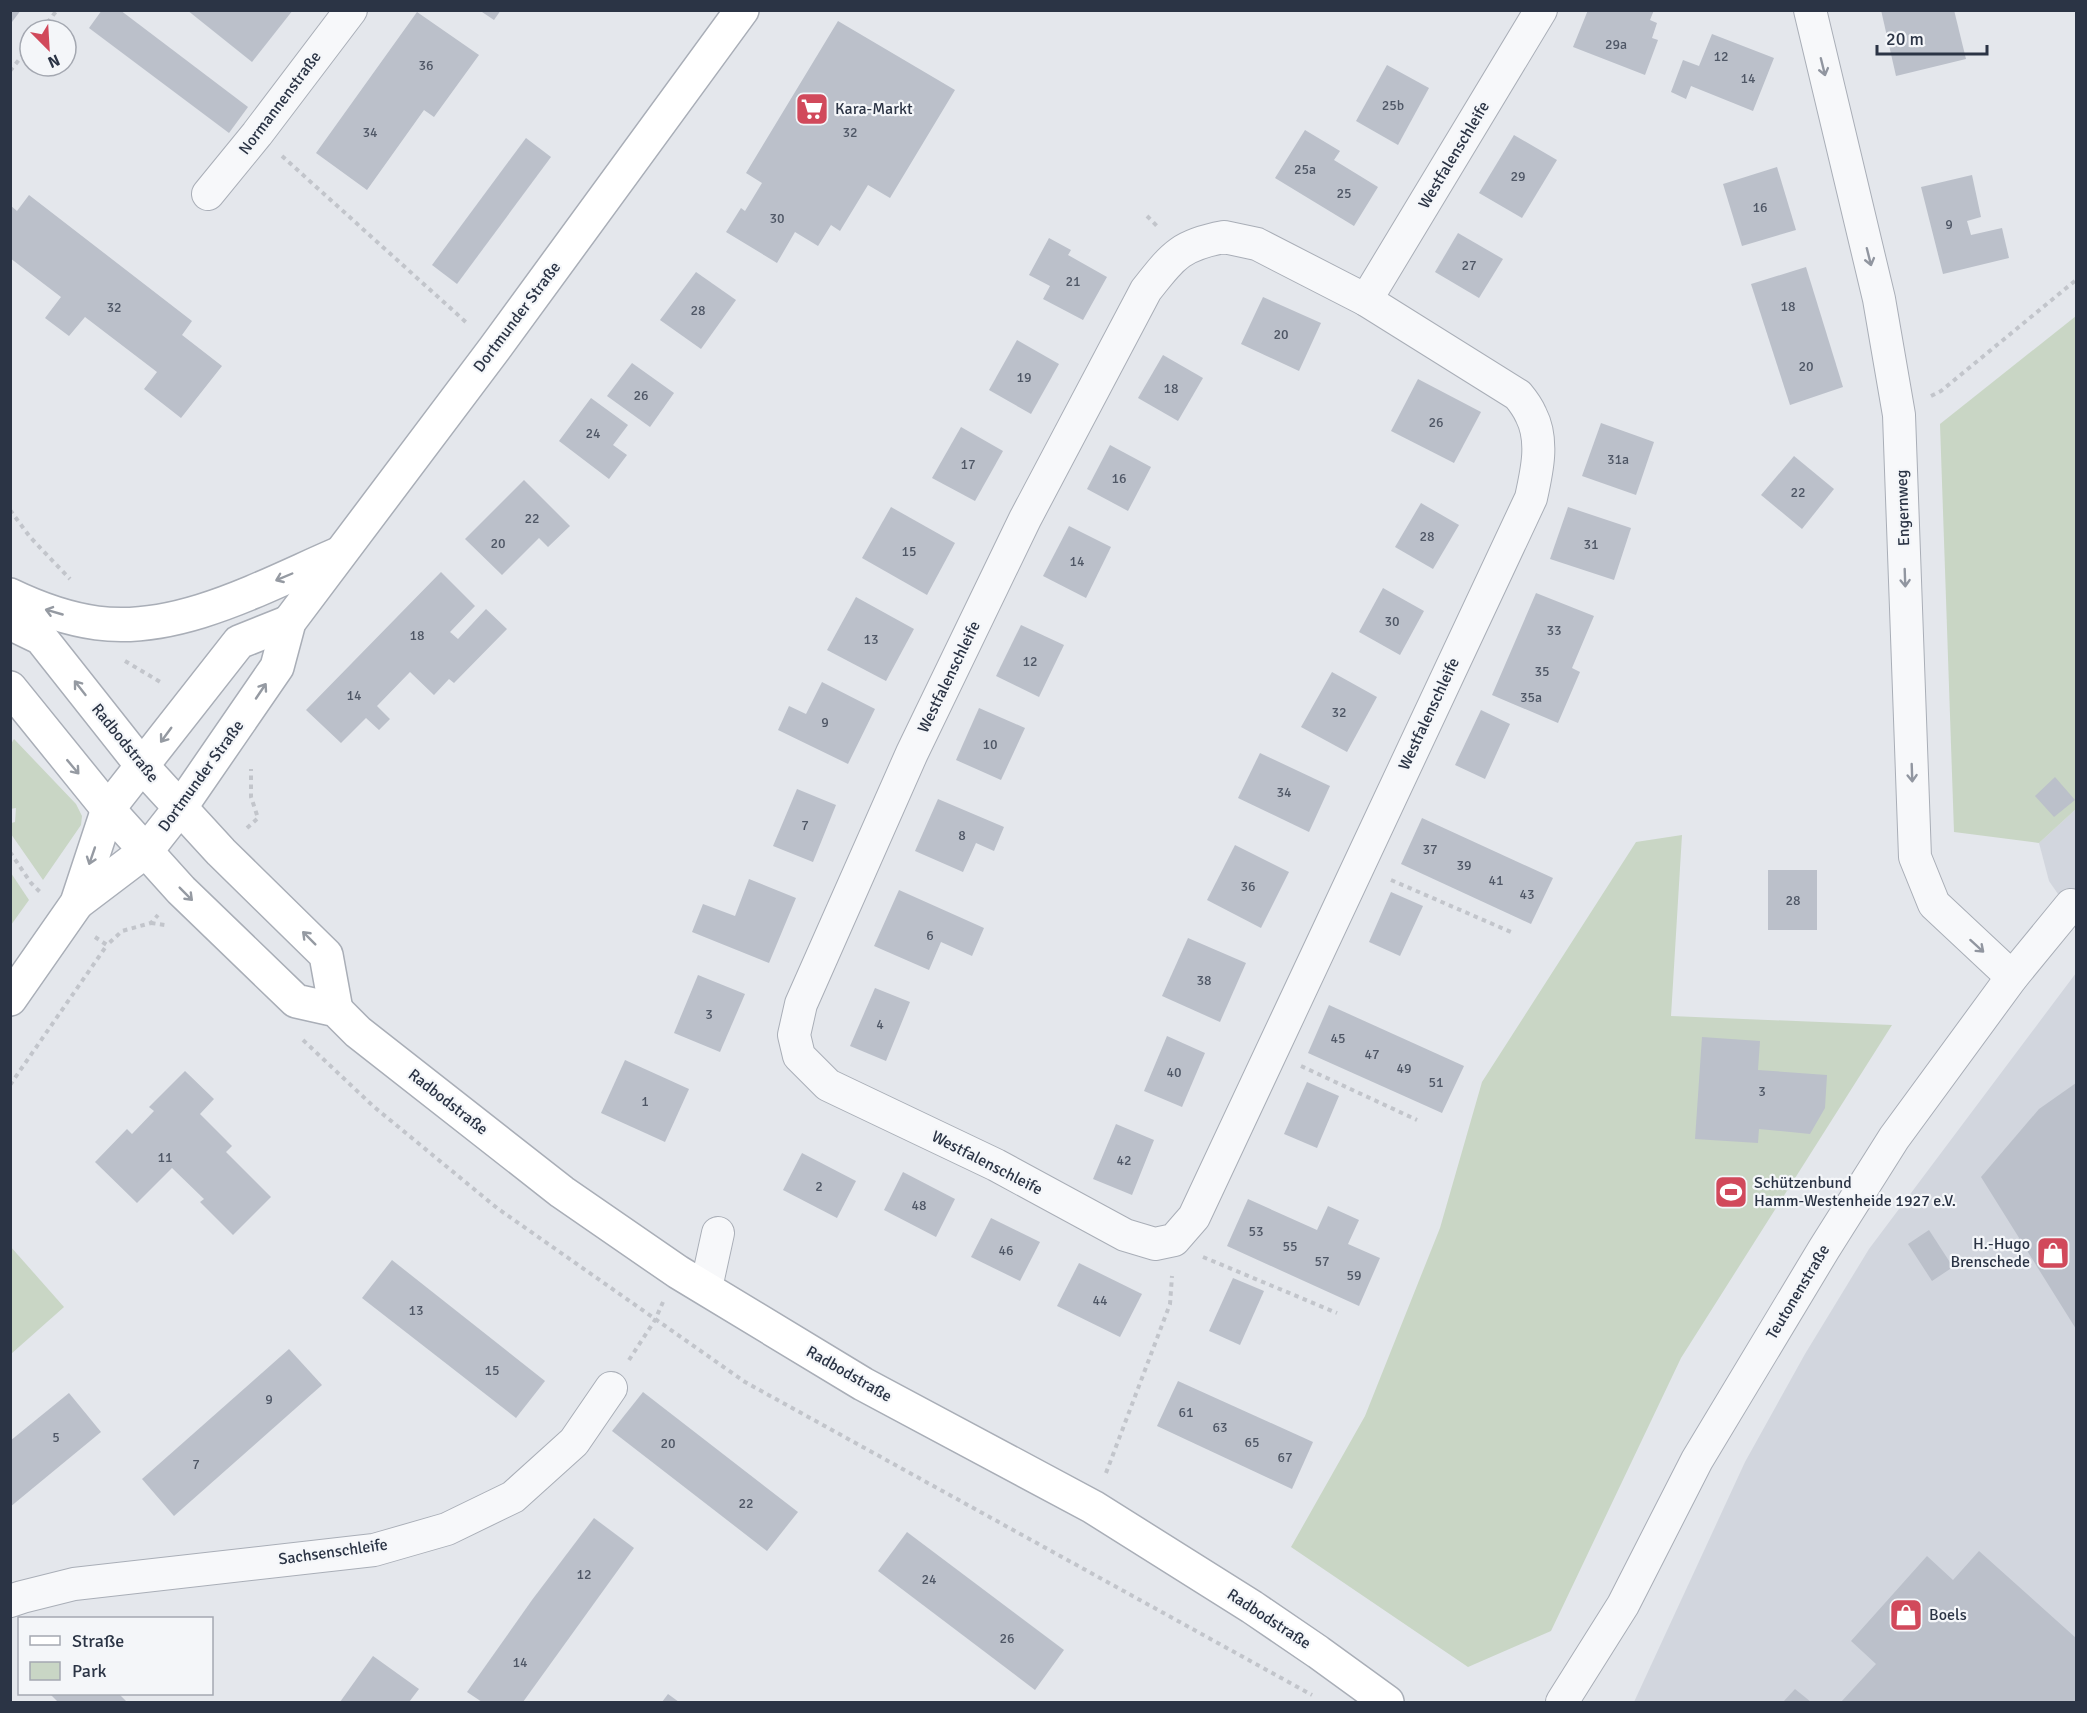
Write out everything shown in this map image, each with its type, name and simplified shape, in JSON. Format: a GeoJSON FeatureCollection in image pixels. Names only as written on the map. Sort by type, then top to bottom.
{"type":"FeatureCollection","features":[{"type":"Feature","properties":{"kind":"main road","name":"Dortmunder Straße"},"geometry":{"type":"LineString","coordinates":[[76,903],[147,850],[180,808],[277,667],[289,622],[495,348],[742,10]]}},
{"type":"Feature","properties":{"kind":"main road"},"geometry":{"type":"LineString","coordinates":[[10,595],[34,606],[84,620],[99,623],[137,624],[192,615],[338,554]]}},
{"type":"Feature","properties":{"kind":"main road","name":"Radbodstraße"},"geometry":{"type":"LineString","coordinates":[[10,622],[41,638],[143,767],[221,852],[326,955],[336,1010],[358,1032],[562,1192],[678,1272],[863,1384],[1093,1507],[1252,1607],[1387,1702]]}},
{"type":"Feature","properties":{"kind":"main road","name":"Dortmunder Straße"},"geometry":{"type":"LineString","coordinates":[[10,999],[76,903],[108,809],[239,642],[289,622]]}},
{"type":"Feature","properties":{"kind":"main road"},"geometry":{"type":"LineString","coordinates":[[10,688],[108,809],[181,890],[296,1001],[336,1010]]}},
{"type":"Feature","properties":{"kind":"street","name":"Normannenstraße"},"geometry":{"type":"LineString","coordinates":[[208,194],[257,134],[351,10]]}},
{"type":"Feature","properties":{"kind":"street","name":"Westfalenschleife"},"geometry":{"type":"LineString","coordinates":[[1366,300],[1541,10]]}},
{"type":"Feature","properties":{"kind":"street","name":"Engernweg"},"geometry":{"type":"LineString","coordinates":[[1810,10],[1879,299],[1899,415],[1915,857],[1934,904],[2012,977]]}},
{"type":"Feature","properties":{"kind":"street","name":"Westfalenschleife"},"geometry":{"type":"LineString","coordinates":[[1224,237],[1257,244],[1366,300],[1518,395],[1532,415],[1537,435],[1538,464],[1531,498],[1358,866],[1194,1217],[1174,1240],[1155,1244],[1125,1235],[996,1165],[828,1085],[799,1056],[794,1035],[801,1004],[912,753],[1025,519],[1146,290],[1168,262],[1181,251],[1198,242],[1224,237]]}},
{"type":"Feature","properties":{"kind":"street","name":"Teutonenstraße"},"geometry":{"type":"LineString","coordinates":[[1562,1702],[1623,1605],[1697,1460],[1894,1138],[2012,977],[2071,905]]}},
{"type":"Feature","properties":{"kind":"street"},"geometry":{"type":"LineString","coordinates":[[706,1288],[718,1233]]}},
{"type":"Feature","properties":{"kind":"street","name":"Sachsenschleife"},"geometry":{"type":"LineString","coordinates":[[10,1601],[75,1584],[374,1550],[447,1529],[513,1497],[574,1442],[611,1388]]}},
{"type":"Feature","properties":{"kind":"path"},"geometry":{"type":"LineString","coordinates":[[257,134],[495,348]]}},
{"type":"Feature","properties":{"kind":"path"},"geometry":{"type":"LineString","coordinates":[[1899,415],[1941,391],[2076,280]]}},
{"type":"Feature","properties":{"kind":"path"},"geometry":{"type":"LineString","coordinates":[[10,510],[30,537],[71,580]]}},
{"type":"Feature","properties":{"kind":"path"},"geometry":{"type":"LineString","coordinates":[[1358,866],[1511,932]]}},
{"type":"Feature","properties":{"kind":"path"},"geometry":{"type":"LineString","coordinates":[[10,1084],[107,945]]}},
{"type":"Feature","properties":{"kind":"path"},"geometry":{"type":"LineString","coordinates":[[1270,1052],[1417,1120]]}},
{"type":"Feature","properties":{"kind":"path"},"geometry":{"type":"LineString","coordinates":[[1093,1507],[1170,1304],[1174,1240],[1200,1255],[1337,1313]]}},
{"type":"Feature","properties":{"kind":"path"},"geometry":{"type":"LineString","coordinates":[[611,1388],[655,1320],[678,1272]]}},
{"type":"Feature","properties":{"kind":"shaded area"},"geometry":{"type":"Polygon","coordinates":[[[2076,809],[2076,920],[2049,881],[2039,843],[2076,809]]]}},
{"type":"Feature","properties":{"kind":"shaded area"},"geometry":{"type":"Polygon","coordinates":[[[2076,973],[2076,1702],[1634,1702],[1745,1462],[1805,1354],[1869,1249],[2076,973]]]}},
{"type":"Feature","properties":{"kind":"green space"},"geometry":{"type":"Polygon","coordinates":[[[2076,316],[2076,809],[2039,843],[1954,832],[1940,424],[2076,316]]]}},
{"type":"Feature","properties":{"kind":"green space"},"geometry":{"type":"Polygon","coordinates":[[[14,739],[76,804],[82,816],[81,825],[43,880],[11,834],[11,823],[15,822],[16,808],[10,809],[11,744],[14,739]]]}},
{"type":"Feature","properties":{"kind":"green space"},"geometry":{"type":"Polygon","coordinates":[[[1682,835],[1671,1016],[1892,1025],[1681,1358],[1551,1631],[1468,1667],[1291,1547],[1365,1416],[1440,1228],[1482,1082],[1636,842],[1682,835]]]}},
{"type":"Feature","properties":{"kind":"green space"},"geometry":{"type":"Polygon","coordinates":[[[11,873],[29,900],[11,925],[11,873]]]}},
{"type":"Feature","properties":{"kind":"green space"},"geometry":{"type":"Polygon","coordinates":[[[10,1246],[64,1307],[11,1354],[10,1354],[10,1246]]]}},
{"type":"Feature","properties":{"kind":"building"},"geometry":{"type":"Polygon","coordinates":[[[10,10],[21,10],[12,22],[10,21],[10,10]]]}},
{"type":"Feature","properties":{"kind":"building"},"geometry":{"type":"Polygon","coordinates":[[[102,10],[120,10],[248,107],[229,133],[89,28],[102,10]]]}},
{"type":"Feature","properties":{"kind":"building"},"geometry":{"type":"Polygon","coordinates":[[[187,10],[293,10],[252,62],[187,10]]]}},
{"type":"Feature","properties":{"kind":"building"},"geometry":{"type":"Polygon","coordinates":[[[479,10],[501,10],[494,20],[479,10]]]}},
{"type":"Feature","properties":{"kind":"building"},"geometry":{"type":"Polygon","coordinates":[[[1588,10],[1654,10],[1650,20],[1657,23],[1652,38],[1658,40],[1645,75],[1573,47],[1588,10]]]}},
{"type":"Feature","properties":{"kind":"building"},"geometry":{"type":"Polygon","coordinates":[[[1881,10],[1954,10],[1966,59],[1896,76],[1881,10]]]}},
{"type":"Feature","properties":{"kind":"building"},"geometry":{"type":"Polygon","coordinates":[[[417,12],[479,55],[434,117],[424,110],[367,190],[316,153],[417,12]]]}},
{"type":"Feature","properties":{"kind":"building"},"geometry":{"type":"Polygon","coordinates":[[[838,21],[955,90],[890,198],[868,185],[840,231],[831,225],[818,246],[795,232],[777,263],[726,232],[741,208],[745,211],[762,183],[746,173],[838,21]]]}},
{"type":"Feature","properties":{"kind":"building"},"geometry":{"type":"Polygon","coordinates":[[[1712,34],[1774,58],[1753,111],[1691,86],[1686,99],[1671,92],[1683,60],[1699,66],[1712,34]]]}},
{"type":"Feature","properties":{"kind":"building"},"geometry":{"type":"Polygon","coordinates":[[[1387,65],[1429,88],[1398,145],[1356,121],[1387,65]]]}},
{"type":"Feature","properties":{"kind":"building"},"geometry":{"type":"Polygon","coordinates":[[[1305,130],[1340,151],[1334,160],[1378,187],[1354,226],[1275,178],[1305,130]]]}},
{"type":"Feature","properties":{"kind":"building"},"geometry":{"type":"Polygon","coordinates":[[[1514,135],[1557,160],[1522,218],[1479,193],[1514,135]]]}},
{"type":"Feature","properties":{"kind":"building"},"geometry":{"type":"Polygon","coordinates":[[[526,138],[551,157],[457,284],[432,265],[526,138]]]}},
{"type":"Feature","properties":{"kind":"building"},"geometry":{"type":"Polygon","coordinates":[[[1777,167],[1796,230],[1742,246],[1723,184],[1777,167]]]}},
{"type":"Feature","properties":{"kind":"building"},"geometry":{"type":"Polygon","coordinates":[[[1972,175],[1981,217],[1967,221],[1971,235],[2002,228],[2009,258],[1943,274],[1921,187],[1972,175]]]}},
{"type":"Feature","properties":{"kind":"building"},"geometry":{"type":"Polygon","coordinates":[[[29,195],[192,321],[182,335],[222,366],[181,418],[144,389],[157,372],[85,317],[69,336],[45,318],[61,297],[10,258],[10,205],[17,211],[29,195]]]}},
{"type":"Feature","properties":{"kind":"building"},"geometry":{"type":"Polygon","coordinates":[[[1458,233],[1503,259],[1479,298],[1435,272],[1458,233]]]}},
{"type":"Feature","properties":{"kind":"building"},"geometry":{"type":"Polygon","coordinates":[[[1049,238],[1071,250],[1068,255],[1107,277],[1083,320],[1043,299],[1050,286],[1029,275],[1049,238]]]}},
{"type":"Feature","properties":{"kind":"building"},"geometry":{"type":"Polygon","coordinates":[[[1806,267],[1843,387],[1790,405],[1751,284],[1806,267]]]}},
{"type":"Feature","properties":{"kind":"building"},"geometry":{"type":"Polygon","coordinates":[[[696,272],[736,300],[701,349],[660,320],[696,272]]]}},
{"type":"Feature","properties":{"kind":"building"},"geometry":{"type":"Polygon","coordinates":[[[1263,297],[1321,323],[1299,371],[1241,344],[1263,297]]]}},
{"type":"Feature","properties":{"kind":"building"},"geometry":{"type":"Polygon","coordinates":[[[1017,340],[1059,364],[1031,414],[989,390],[1017,340]]]}},
{"type":"Feature","properties":{"kind":"building"},"geometry":{"type":"Polygon","coordinates":[[[1163,355],[1203,378],[1178,421],[1138,398],[1163,355]]]}},
{"type":"Feature","properties":{"kind":"building"},"geometry":{"type":"Polygon","coordinates":[[[632,363],[674,393],[650,427],[607,396],[632,363]]]}},
{"type":"Feature","properties":{"kind":"building"},"geometry":{"type":"Polygon","coordinates":[[[1418,379],[1481,412],[1454,463],[1391,431],[1418,379]]]}},
{"type":"Feature","properties":{"kind":"building"},"geometry":{"type":"Polygon","coordinates":[[[591,398],[628,425],[613,445],[627,455],[609,479],[559,441],[591,398]]]}},
{"type":"Feature","properties":{"kind":"building"},"geometry":{"type":"Polygon","coordinates":[[[1601,423],[1654,442],[1636,495],[1582,476],[1601,423]]]}},
{"type":"Feature","properties":{"kind":"building"},"geometry":{"type":"Polygon","coordinates":[[[961,427],[1003,451],[975,501],[932,478],[961,427]]]}},
{"type":"Feature","properties":{"kind":"building"},"geometry":{"type":"Polygon","coordinates":[[[1110,445],[1151,467],[1128,511],[1087,489],[1110,445]]]}},
{"type":"Feature","properties":{"kind":"building"},"geometry":{"type":"Polygon","coordinates":[[[1794,456],[1834,489],[1802,529],[1761,495],[1794,456]]]}},
{"type":"Feature","properties":{"kind":"building"},"geometry":{"type":"Polygon","coordinates":[[[524,480],[570,526],[548,547],[539,538],[502,575],[465,539],[524,480]]]}},
{"type":"Feature","properties":{"kind":"building"},"geometry":{"type":"Polygon","coordinates":[[[1421,503],[1459,525],[1433,569],[1395,547],[1421,503]]]}},
{"type":"Feature","properties":{"kind":"building"},"geometry":{"type":"Polygon","coordinates":[[[891,507],[955,543],[927,595],[862,558],[891,507]]]}},
{"type":"Feature","properties":{"kind":"building"},"geometry":{"type":"Polygon","coordinates":[[[1568,507],[1631,528],[1614,580],[1550,559],[1568,507]]]}},
{"type":"Feature","properties":{"kind":"building"},"geometry":{"type":"Polygon","coordinates":[[[1069,526],[1111,547],[1086,598],[1043,576],[1069,526]]]}},
{"type":"Feature","properties":{"kind":"building"},"geometry":{"type":"Polygon","coordinates":[[[441,572],[475,606],[450,632],[458,639],[486,609],[507,629],[454,683],[449,679],[434,695],[410,672],[377,706],[390,719],[379,730],[366,718],[341,743],[306,710],[441,572]]]}},
{"type":"Feature","properties":{"kind":"building"},"geometry":{"type":"Polygon","coordinates":[[[1383,588],[1424,611],[1400,655],[1359,632],[1383,588]]]}},
{"type":"Feature","properties":{"kind":"building"},"geometry":{"type":"Polygon","coordinates":[[[1536,593],[1594,616],[1572,668],[1580,672],[1558,723],[1492,695],[1536,593]]]}},
{"type":"Feature","properties":{"kind":"building"},"geometry":{"type":"Polygon","coordinates":[[[856,597],[914,629],[886,681],[827,650],[856,597]]]}},
{"type":"Feature","properties":{"kind":"building"},"geometry":{"type":"Polygon","coordinates":[[[1021,625],[1064,645],[1039,697],[996,676],[1021,625]]]}},
{"type":"Feature","properties":{"kind":"building"},"geometry":{"type":"Polygon","coordinates":[[[1332,672],[1377,697],[1347,752],[1301,727],[1332,672]]]}},
{"type":"Feature","properties":{"kind":"building"},"geometry":{"type":"Polygon","coordinates":[[[822,682],[875,709],[848,764],[778,730],[789,706],[806,714],[822,682]]]}},
{"type":"Feature","properties":{"kind":"building"},"geometry":{"type":"Polygon","coordinates":[[[979,708],[1025,728],[1001,780],[956,760],[979,708]]]}},
{"type":"Feature","properties":{"kind":"building"},"geometry":{"type":"Polygon","coordinates":[[[1481,710],[1510,724],[1485,779],[1455,765],[1481,710]]]}},
{"type":"Feature","properties":{"kind":"building"},"geometry":{"type":"Polygon","coordinates":[[[1260,753],[1330,786],[1309,832],[1238,798],[1260,753]]]}},
{"type":"Feature","properties":{"kind":"building"},"geometry":{"type":"Polygon","coordinates":[[[2055,777],[2075,800],[2054,817],[2035,796],[2055,777]]]}},
{"type":"Feature","properties":{"kind":"building"},"geometry":{"type":"Polygon","coordinates":[[[797,789],[836,805],[813,862],[773,846],[797,789]]]}},
{"type":"Feature","properties":{"kind":"building"},"geometry":{"type":"Polygon","coordinates":[[[938,799],[1004,827],[994,851],[976,843],[963,872],[915,851],[938,799]]]}},
{"type":"Feature","properties":{"kind":"building"},"geometry":{"type":"Polygon","coordinates":[[[1422,818],[1553,878],[1531,924],[1401,864],[1422,818]]]}},
{"type":"Feature","properties":{"kind":"building"},"geometry":{"type":"Polygon","coordinates":[[[1235,845],[1289,872],[1261,928],[1207,900],[1235,845]]]}},
{"type":"Feature","properties":{"kind":"building"},"geometry":{"type":"Polygon","coordinates":[[[1768,870],[1817,870],[1817,930],[1768,930],[1768,870]]]}},
{"type":"Feature","properties":{"kind":"building"},"geometry":{"type":"Polygon","coordinates":[[[749,879],[796,898],[769,963],[692,932],[703,904],[735,916],[749,879]]]}},
{"type":"Feature","properties":{"kind":"building"},"geometry":{"type":"Polygon","coordinates":[[[899,890],[984,928],[972,956],[941,942],[929,970],[874,946],[899,890]]]}},
{"type":"Feature","properties":{"kind":"building"},"geometry":{"type":"Polygon","coordinates":[[[1391,892],[1423,906],[1400,956],[1369,942],[1391,892]]]}},
{"type":"Feature","properties":{"kind":"building"},"geometry":{"type":"Polygon","coordinates":[[[1188,938],[1246,963],[1220,1022],[1162,996],[1188,938]]]}},
{"type":"Feature","properties":{"kind":"building"},"geometry":{"type":"Polygon","coordinates":[[[698,975],[745,994],[720,1052],[674,1033],[698,975]]]}},
{"type":"Feature","properties":{"kind":"building"},"geometry":{"type":"Polygon","coordinates":[[[875,988],[910,1002],[886,1061],[850,1046],[875,988]]]}},
{"type":"Feature","properties":{"kind":"building"},"geometry":{"type":"Polygon","coordinates":[[[1329,1005],[1464,1066],[1442,1113],[1308,1053],[1329,1005]]]}},
{"type":"Feature","properties":{"kind":"building"},"geometry":{"type":"Polygon","coordinates":[[[1167,1036],[1205,1053],[1182,1107],[1144,1091],[1167,1036]]]}},
{"type":"Feature","properties":{"kind":"building"},"geometry":{"type":"Polygon","coordinates":[[[1702,1037],[1760,1041],[1758,1070],[1827,1075],[1825,1108],[1810,1134],[1759,1129],[1758,1143],[1695,1139],[1702,1037]]]}},
{"type":"Feature","properties":{"kind":"building"},"geometry":{"type":"Polygon","coordinates":[[[625,1060],[689,1089],[665,1142],[601,1113],[625,1060]]]}},
{"type":"Feature","properties":{"kind":"building"},"geometry":{"type":"Polygon","coordinates":[[[185,1071],[214,1099],[200,1114],[232,1146],[226,1152],[271,1197],[233,1235],[200,1202],[204,1199],[172,1168],[137,1203],[95,1162],[127,1129],[132,1134],[154,1111],[149,1107],[185,1071]]]}},
{"type":"Feature","properties":{"kind":"building"},"geometry":{"type":"Polygon","coordinates":[[[1307,1082],[1339,1096],[1317,1148],[1284,1134],[1307,1082]]]}},
{"type":"Feature","properties":{"kind":"building","name":"H.-Hugo Brenschede"},"geometry":{"type":"Polygon","coordinates":[[[2076,1083],[2076,1329],[1981,1177],[2039,1109],[2076,1083]]]}},
{"type":"Feature","properties":{"kind":"building"},"geometry":{"type":"Polygon","coordinates":[[[1116,1124],[1154,1140],[1132,1195],[1093,1179],[1116,1124]]]}},
{"type":"Feature","properties":{"kind":"building"},"geometry":{"type":"Polygon","coordinates":[[[802,1153],[856,1181],[837,1218],[783,1190],[802,1153]]]}},
{"type":"Feature","properties":{"kind":"building"},"geometry":{"type":"Polygon","coordinates":[[[903,1172],[955,1199],[936,1237],[884,1210],[903,1172]]]}},
{"type":"Feature","properties":{"kind":"building"},"geometry":{"type":"Polygon","coordinates":[[[1248,1199],[1317,1230],[1328,1206],[1359,1220],[1348,1244],[1380,1258],[1359,1306],[1227,1246],[1248,1199]]]}},
{"type":"Feature","properties":{"kind":"building"},"geometry":{"type":"Polygon","coordinates":[[[991,1218],[1040,1242],[1020,1281],[971,1257],[991,1218]]]}},
{"type":"Feature","properties":{"kind":"building"},"geometry":{"type":"Polygon","coordinates":[[[1929,1230],[1953,1267],[1932,1281],[1908,1244],[1929,1230]]]}},
{"type":"Feature","properties":{"kind":"building"},"geometry":{"type":"Polygon","coordinates":[[[392,1260],[545,1381],[516,1418],[362,1298],[392,1260]]]}},
{"type":"Feature","properties":{"kind":"building"},"geometry":{"type":"Polygon","coordinates":[[[1079,1263],[1142,1294],[1120,1337],[1057,1306],[1079,1263]]]}},
{"type":"Feature","properties":{"kind":"building"},"geometry":{"type":"Polygon","coordinates":[[[1233,1278],[1264,1291],[1240,1345],[1209,1331],[1233,1278]]]}},
{"type":"Feature","properties":{"kind":"building"},"geometry":{"type":"Polygon","coordinates":[[[289,1349],[322,1385],[174,1516],[142,1479],[289,1349]]]}},
{"type":"Feature","properties":{"kind":"building"},"geometry":{"type":"Polygon","coordinates":[[[1178,1381],[1313,1442],[1292,1489],[1157,1426],[1178,1381]]]}},
{"type":"Feature","properties":{"kind":"building"},"geometry":{"type":"Polygon","coordinates":[[[643,1392],[798,1512],[767,1551],[612,1431],[643,1392]]]}},
{"type":"Feature","properties":{"kind":"building"},"geometry":{"type":"Polygon","coordinates":[[[69,1393],[101,1432],[10,1507],[10,1441],[69,1393]]]}},
{"type":"Feature","properties":{"kind":"building"},"geometry":{"type":"Polygon","coordinates":[[[594,1518],[634,1548],[523,1702],[482,1702],[467,1692],[532,1600],[594,1518]]]}},
{"type":"Feature","properties":{"kind":"building"},"geometry":{"type":"Polygon","coordinates":[[[907,1532],[1064,1650],[1035,1690],[878,1571],[907,1532]]]}},
{"type":"Feature","properties":{"kind":"building"},"geometry":{"type":"Polygon","coordinates":[[[1979,1551],[2076,1638],[2075,1702],[1841,1702],[1876,1664],[1851,1641],[1927,1556],[1953,1580],[1979,1551]]]}},
{"type":"Feature","properties":{"kind":"building"},"geometry":{"type":"Polygon","coordinates":[[[373,1656],[419,1689],[409,1702],[340,1702],[373,1656]]]}},
{"type":"Feature","properties":{"kind":"building"},"geometry":{"type":"Polygon","coordinates":[[[1795,1689],[1811,1702],[1783,1702],[1795,1689]]]}},
{"type":"Feature","properties":{"kind":"building"},"geometry":{"type":"Polygon","coordinates":[[[668,1694],[679,1702],[662,1702],[668,1694]]]}},
{"type":"Feature","properties":{"kind":"building"},"geometry":{"type":"Polygon","coordinates":[[[51,1695],[120,1695],[127,1702],[58,1702],[51,1695]]]}},
{"type":"Feature","properties":{"kind":"place","name":"Kara-Markt"},"geometry":{"type":"Point","coordinates":[812,109]}},
{"type":"Feature","properties":{"kind":"place","name":"Schützenbund Hamm-Westenheide 1927 e.V."},"geometry":{"type":"Point","coordinates":[1731,1192]}},
{"type":"Feature","properties":{"kind":"place","name":"H.-Hugo Brenschede"},"geometry":{"type":"Point","coordinates":[2053,1253]}},
{"type":"Feature","properties":{"kind":"place","name":"Boels"},"geometry":{"type":"Point","coordinates":[1906,1615]}}]}
